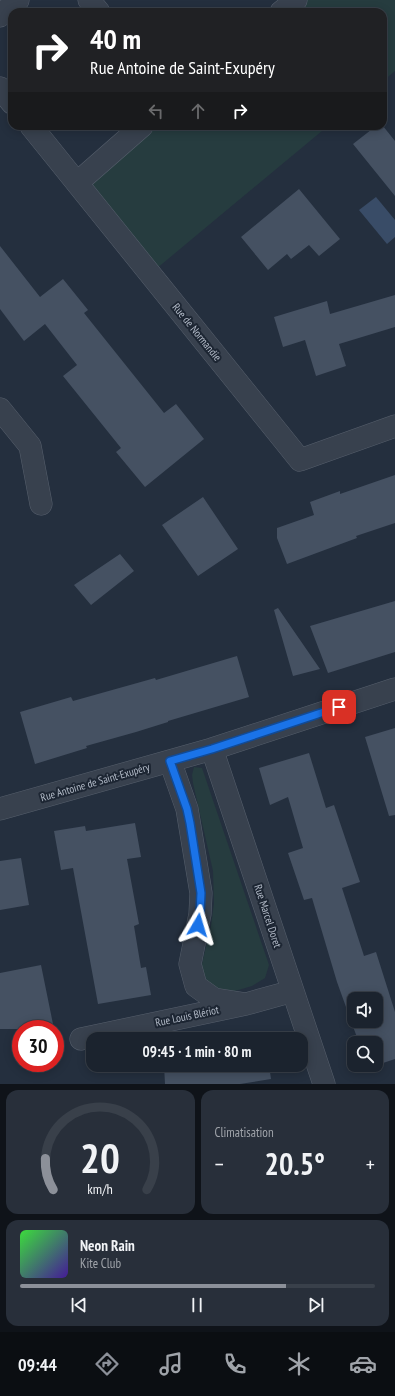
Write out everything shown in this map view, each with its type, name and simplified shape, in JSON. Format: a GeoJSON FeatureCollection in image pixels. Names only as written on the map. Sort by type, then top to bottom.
{"type":"FeatureCollection","features":[{"type":"Feature","properties":{"kind":"street"},"geometry":{"type":"LineString","coordinates":[[9,8],[18,0]]}},
{"type":"Feature","properties":{"kind":"street"},"geometry":{"type":"LineString","coordinates":[[89,0],[96,8]]}},
{"type":"Feature","properties":{"kind":"street"},"geometry":{"type":"LineString","coordinates":[[286,8],[296,0]]}},
{"type":"Feature","properties":{"kind":"street"},"geometry":{"type":"LineString","coordinates":[[0,16],[8,9]]}},
{"type":"Feature","properties":{"kind":"street"},"geometry":{"type":"LineString","coordinates":[[0,88],[8,98]]}},
{"type":"Feature","properties":{"kind":"street","name":"Rue de Normandie"},"geometry":{"type":"LineString","coordinates":[[34,130],[300,460],[395,426]]}},
{"type":"Feature","properties":{"kind":"street"},"geometry":{"type":"LineString","coordinates":[[77,183],[137,130]]}},
{"type":"Feature","properties":{"kind":"street"},"geometry":{"type":"LineString","coordinates":[[0,409],[30,446],[41,504]]}},
{"type":"Feature","properties":{"kind":"street","name":"Rue Antoine de Saint-Exupéry"},"geometry":{"type":"LineString","coordinates":[[0,809],[212,749],[395,689]]}},
{"type":"Feature","properties":{"kind":"street","name":"Rue Marcel Doret"},"geometry":{"type":"LineString","coordinates":[[212,749],[324,1084]]}},
{"type":"Feature","properties":{"kind":"street","name":"Rue Louis Blériot"},"geometry":{"type":"LineString","coordinates":[[170,761],[187,809],[201,893],[200,914],[190,964],[196,986],[214,999],[246,1004]]}},
{"type":"Feature","properties":{"kind":"street","name":"Rue Louis Blériot"},"geometry":{"type":"LineString","coordinates":[[81,1039],[246,1004],[292,991]]}},
{"type":"Feature","properties":{"kind":"green space"},"geometry":{"type":"Polygon","coordinates":[[[302,0],[395,0],[395,71],[387,78],[387,8],[292,8],[302,0]]]}},
{"type":"Feature","properties":{"kind":"green space"},"geometry":{"type":"Polygon","coordinates":[[[142,130],[323,130],[150,274],[77,183],[142,130]]]}},
{"type":"Feature","properties":{"kind":"green space"},"geometry":{"type":"Polygon","coordinates":[[[194,767],[202,768],[269,965],[265,978],[252,986],[235,991],[217,988],[207,981],[201,968],[211,926],[214,903],[213,871],[193,783],[192,775],[194,767]]]}},
{"type":"Feature","properties":{"kind":"water"},"geometry":{"type":"Polygon","coordinates":[[[376,197],[395,220],[395,237],[387,244],[359,210],[376,197]]]}},
{"type":"Feature","properties":{"kind":"building"},"geometry":{"type":"Polygon","coordinates":[[[371,130],[386,130],[395,141],[395,196],[353,144],[371,130]]]}},
{"type":"Feature","properties":{"kind":"building"},"geometry":{"type":"Polygon","coordinates":[[[299,189],[340,239],[319,256],[309,245],[291,259],[287,254],[268,270],[241,237],[299,189]]]}},
{"type":"Feature","properties":{"kind":"building"},"geometry":{"type":"Polygon","coordinates":[[[0,246],[40,297],[63,279],[88,310],[84,313],[164,413],[176,404],[204,439],[145,487],[116,452],[121,448],[63,376],[77,365],[45,324],[24,341],[0,309],[0,246]]]}},
{"type":"Feature","properties":{"kind":"building"},"geometry":{"type":"Polygon","coordinates":[[[395,295],[395,327],[339,344],[346,366],[316,376],[305,340],[283,347],[274,317],[327,301],[330,314],[395,295]]]}},
{"type":"Feature","properties":{"kind":"building"},"geometry":{"type":"Polygon","coordinates":[[[395,475],[395,523],[356,536],[357,538],[287,564],[277,538],[277,528],[314,515],[310,502],[340,491],[340,494],[395,475]]]}},
{"type":"Feature","properties":{"kind":"building"},"geometry":{"type":"Polygon","coordinates":[[[203,497],[238,549],[198,576],[162,525],[203,497]]]}},
{"type":"Feature","properties":{"kind":"building"},"geometry":{"type":"Polygon","coordinates":[[[120,554],[134,571],[91,605],[74,585],[120,554]]]}},
{"type":"Feature","properties":{"kind":"building"},"geometry":{"type":"Polygon","coordinates":[[[395,601],[395,652],[328,673],[310,626],[395,601]]]}},
{"type":"Feature","properties":{"kind":"building"},"geometry":{"type":"Polygon","coordinates":[[[278,608],[320,669],[293,676],[274,610],[278,608]]]}},
{"type":"Feature","properties":{"kind":"building"},"geometry":{"type":"Polygon","coordinates":[[[237,656],[249,697],[86,746],[87,748],[35,764],[20,712],[71,697],[73,701],[155,678],[156,680],[237,656]]]}},
{"type":"Feature","properties":{"kind":"building"},"geometry":{"type":"Polygon","coordinates":[[[395,728],[395,815],[389,816],[365,737],[395,728]]]}},
{"type":"Feature","properties":{"kind":"building"},"geometry":{"type":"Polygon","coordinates":[[[309,753],[326,808],[334,805],[360,882],[342,888],[364,956],[376,952],[395,1012],[395,1059],[383,1063],[383,1036],[356,1036],[354,1028],[383,1028],[383,992],[347,992],[347,1010],[337,982],[312,898],[304,900],[288,853],[303,848],[288,797],[270,805],[259,768],[309,753]]]}},
{"type":"Feature","properties":{"kind":"building"},"geometry":{"type":"Polygon","coordinates":[[[135,823],[141,857],[127,859],[139,924],[134,926],[141,968],[146,967],[151,995],[98,1004],[73,868],[61,870],[54,831],[85,826],[86,831],[135,823]]]}},
{"type":"Feature","properties":{"kind":"building"},"geometry":{"type":"Polygon","coordinates":[[[21,858],[29,905],[0,910],[0,861],[21,858]]]}},
{"type":"Feature","properties":{"kind":"building"},"geometry":{"type":"Polygon","coordinates":[[[41,965],[52,1020],[12,1020],[12,1029],[0,1029],[0,973],[41,965]]]}},
{"type":"Feature","properties":{"kind":"building"},"geometry":{"type":"Polygon","coordinates":[[[164,1072],[270,1072],[271,1079],[240,1084],[165,1084],[164,1072]]]}},
{"type":"Feature","properties":{"kind":"route"},"geometry":{"type":"LineString","coordinates":[[198,925],[201,893],[190,823],[187,809],[170,761],[212,749],[339,707]]}}]}
